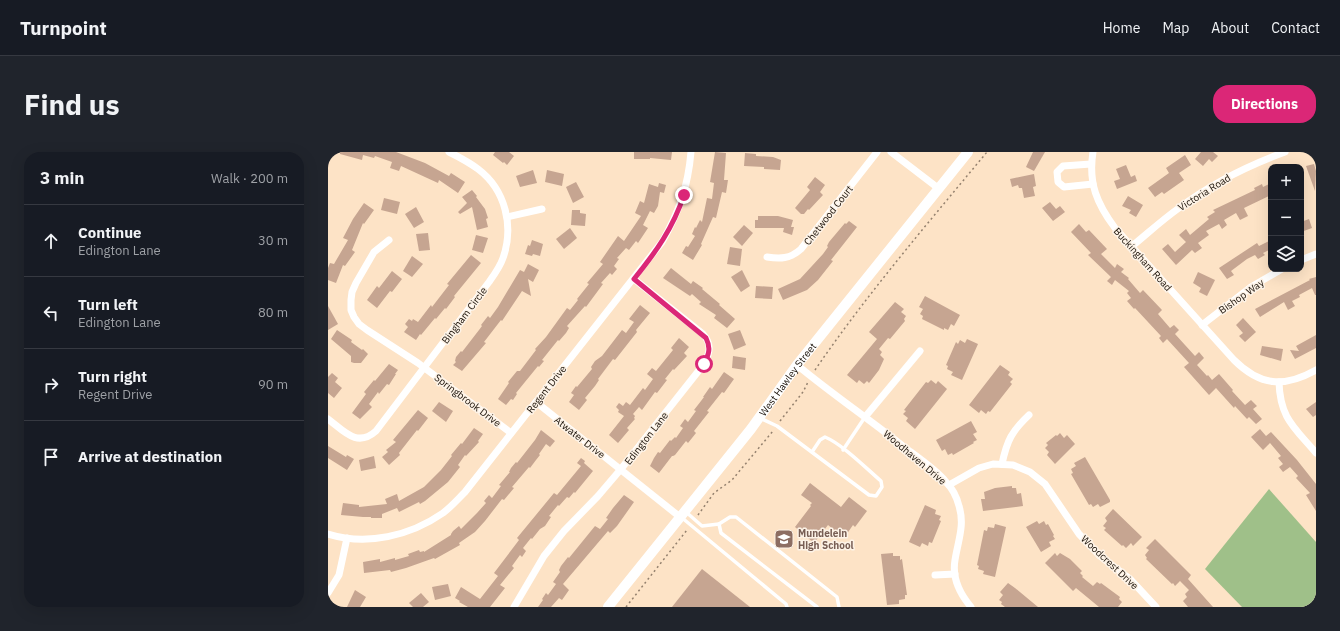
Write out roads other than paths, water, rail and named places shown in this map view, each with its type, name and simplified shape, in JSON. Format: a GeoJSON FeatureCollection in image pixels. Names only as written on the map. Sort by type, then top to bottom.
{"type":"FeatureCollection","features":[{"type":"Feature","properties":{"kind":"street","name":"Bingham Circle"},"geometry":{"type":"LineString","coordinates":[[328,419],[349,436],[355,438],[370,436],[376,431],[498,270],[503,259],[508,234],[507,216],[505,206],[498,192],[489,179],[470,163],[449,152]]}},
{"type":"Feature","properties":{"kind":"street","name":"Regent Drive"},"geometry":{"type":"LineString","coordinates":[[328,534],[347,538],[373,539],[396,535],[425,524],[443,512],[465,492],[662,242],[679,210],[688,182],[692,152]]}},
{"type":"Feature","properties":{"kind":"street","name":"Chetwood Court"},"geometry":{"type":"LineString","coordinates":[[767,257],[786,258],[796,254],[877,152]]}},
{"type":"Feature","properties":{"kind":"street"},"geometry":{"type":"LineString","coordinates":[[891,152],[938,188]]}},
{"type":"Feature","properties":{"kind":"street","name":"West Hawley Street"},"geometry":{"type":"LineString","coordinates":[[608,607],[968,152]]}},
{"type":"Feature","properties":{"kind":"street","name":"Buckingham Road"},"geometry":{"type":"LineString","coordinates":[[1093,152],[1091,164],[1093,184],[1097,199],[1104,213],[1115,228],[1242,368],[1249,374],[1267,381],[1279,382]]}},
{"type":"Feature","properties":{"kind":"street","name":"Victoria Road"},"geometry":{"type":"LineString","coordinates":[[1131,247],[1162,221],[1196,196],[1267,155],[1285,152]]}},
{"type":"Feature","properties":{"kind":"street"},"geometry":{"type":"LineString","coordinates":[[1091,164],[1063,166],[1057,172],[1058,182],[1064,187],[1093,184]]}},
{"type":"Feature","properties":{"kind":"street"},"geometry":{"type":"LineString","coordinates":[[507,216],[542,209]]}},
{"type":"Feature","properties":{"kind":"street","name":"Springbrook Drive"},"geometry":{"type":"LineString","coordinates":[[389,240],[374,252],[356,283],[351,296],[351,310],[359,324],[403,352],[512,433]]}},
{"type":"Feature","properties":{"kind":"street"},"geometry":{"type":"LineString","coordinates":[[1304,259],[1316,254]]}},
{"type":"Feature","properties":{"kind":"street","name":"Bishop Way"},"geometry":{"type":"LineString","coordinates":[[1202,325],[1251,287],[1277,272]]}},
{"type":"Feature","properties":{"kind":"street","name":"Edington Lane"},"geometry":{"type":"LineString","coordinates":[[514,607],[544,556],[564,531],[598,496],[621,469],[704,364],[709,354],[709,344],[703,334],[634,279]]}},
{"type":"Feature","properties":{"kind":"street"},"geometry":{"type":"LineString","coordinates":[[865,417],[920,351]]}},
{"type":"Feature","properties":{"kind":"street","name":"Woodhaven Drive"},"geometry":{"type":"LineString","coordinates":[[798,365],[946,480],[960,506],[962,518],[962,528],[955,560],[955,574],[960,591],[971,607]]}},
{"type":"Feature","properties":{"kind":"street"},"geometry":{"type":"LineString","coordinates":[[1316,370],[1298,380],[1279,382],[1280,402],[1285,416],[1316,453]]}},
{"type":"Feature","properties":{"kind":"street","name":"Atwater Drive"},"geometry":{"type":"LineString","coordinates":[[536,402],[621,469],[683,514]]}},
{"type":"Feature","properties":{"kind":"street"},"geometry":{"type":"LineString","coordinates":[[1002,464],[1006,446],[1011,435],[1029,415]]}},
{"type":"Feature","properties":{"kind":"street","name":"Woodcrest Drive"},"geometry":{"type":"LineString","coordinates":[[949,486],[979,468],[993,464],[1013,465],[1030,472],[1045,484],[1079,534],[1100,556],[1130,579],[1156,607]]}},
{"type":"Feature","properties":{"kind":"street"},"geometry":{"type":"LineString","coordinates":[[328,593],[339,575],[347,538]]}},
{"type":"Feature","properties":{"kind":"street"},"geometry":{"type":"LineString","coordinates":[[935,575],[955,574]]}},
{"type":"Feature","properties":{"kind":"lane"},"geometry":{"type":"LineString","coordinates":[[843,450],[865,417]]}},
{"type":"Feature","properties":{"kind":"lane"},"geometry":{"type":"LineString","coordinates":[[759,418],[777,426],[869,495],[876,496],[882,488],[881,481],[843,450],[824,437],[820,440],[812,452]]}},
{"type":"Feature","properties":{"kind":"lane"},"geometry":{"type":"LineString","coordinates":[[683,514],[702,526],[720,524],[730,517],[736,517],[837,597],[839,607]]}},
{"type":"Feature","properties":{"kind":"lane"},"geometry":{"type":"LineString","coordinates":[[683,514],[786,604],[786,607]]}},
{"type":"Feature","properties":{"kind":"lane"},"geometry":{"type":"LineString","coordinates":[[720,524],[721,532],[817,607]]}},
{"type":"Feature","properties":{"kind":"place","name":"Mundelein High School"},"geometry":{"type":"Point","coordinates":[784,539]}}]}
